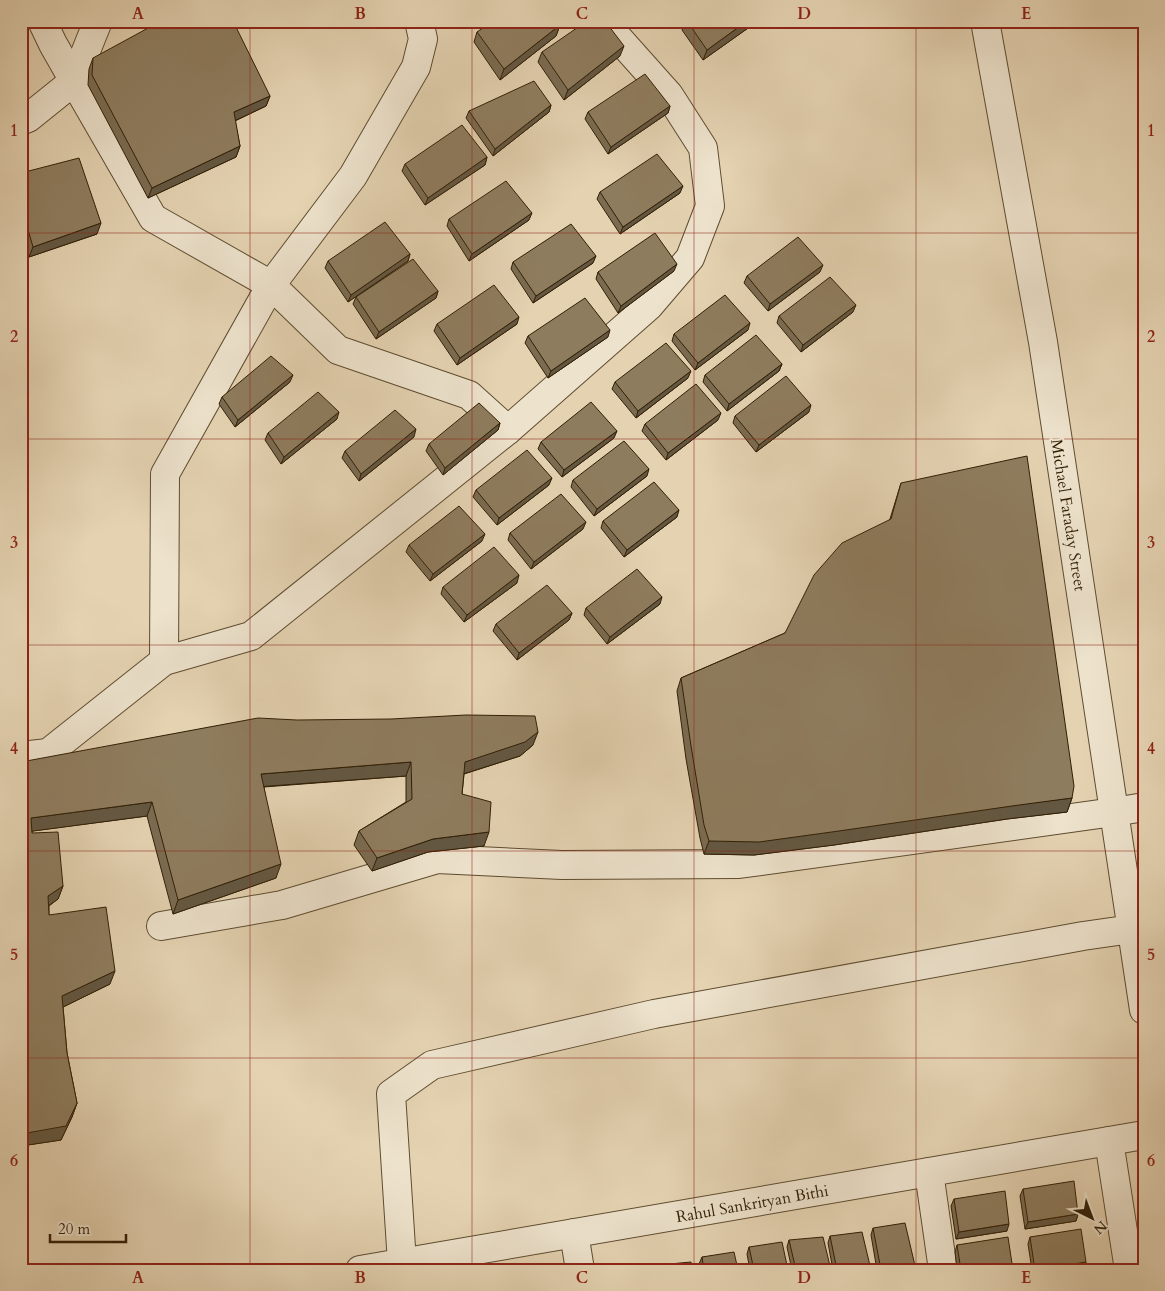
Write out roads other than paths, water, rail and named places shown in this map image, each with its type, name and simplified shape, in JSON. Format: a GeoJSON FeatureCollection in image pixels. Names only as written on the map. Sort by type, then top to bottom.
{"type":"FeatureCollection","features":[{"type":"Feature","properties":{"kind":"street"},"geometry":{"type":"LineString","coordinates":[[42,21],[53,44],[153,218],[271,285],[338,350],[469,395],[508,430]]}},
{"type":"Feature","properties":{"kind":"street"},"geometry":{"type":"LineString","coordinates":[[21,121],[28,118],[74,81],[98,21]]}},
{"type":"Feature","properties":{"kind":"street"},"geometry":{"type":"LineString","coordinates":[[164,661],[165,474],[271,285],[353,176],[416,67],[423,39],[419,21]]}},
{"type":"Feature","properties":{"kind":"street"},"geometry":{"type":"LineString","coordinates":[[21,756],[48,753],[164,661],[251,636],[508,430],[649,306],[690,258],[710,206],[703,148],[669,95],[603,21]]}},
{"type":"Feature","properties":{"kind":"street","name":"Michael Faraday Street"},"geometry":{"type":"LineString","coordinates":[[985,21],[1042,342],[1144,1010]]}},
{"type":"Feature","properties":{"kind":"street"},"geometry":{"type":"LineString","coordinates":[[161,926],[282,905],[437,859],[562,865],[739,864],[1144,807]]}},
{"type":"Feature","properties":{"kind":"street"},"geometry":{"type":"LineString","coordinates":[[402,1263],[391,1094],[432,1065],[654,1014],[1083,936],[1132,929]]}},
{"type":"Feature","properties":{"kind":"street","name":"Rahul Sankrityan Bithi"},"geometry":{"type":"LineString","coordinates":[[360,1270],[1144,1135]]}},
{"type":"Feature","properties":{"kind":"street"},"geometry":{"type":"LineString","coordinates":[[1109,1141],[1129,1270]]}},
{"type":"Feature","properties":{"kind":"street"},"geometry":{"type":"LineString","coordinates":[[929,1172],[943,1270]]}},
{"type":"Feature","properties":{"kind":"street"},"geometry":{"type":"LineString","coordinates":[[574,1233],[580,1270]]}}]}
